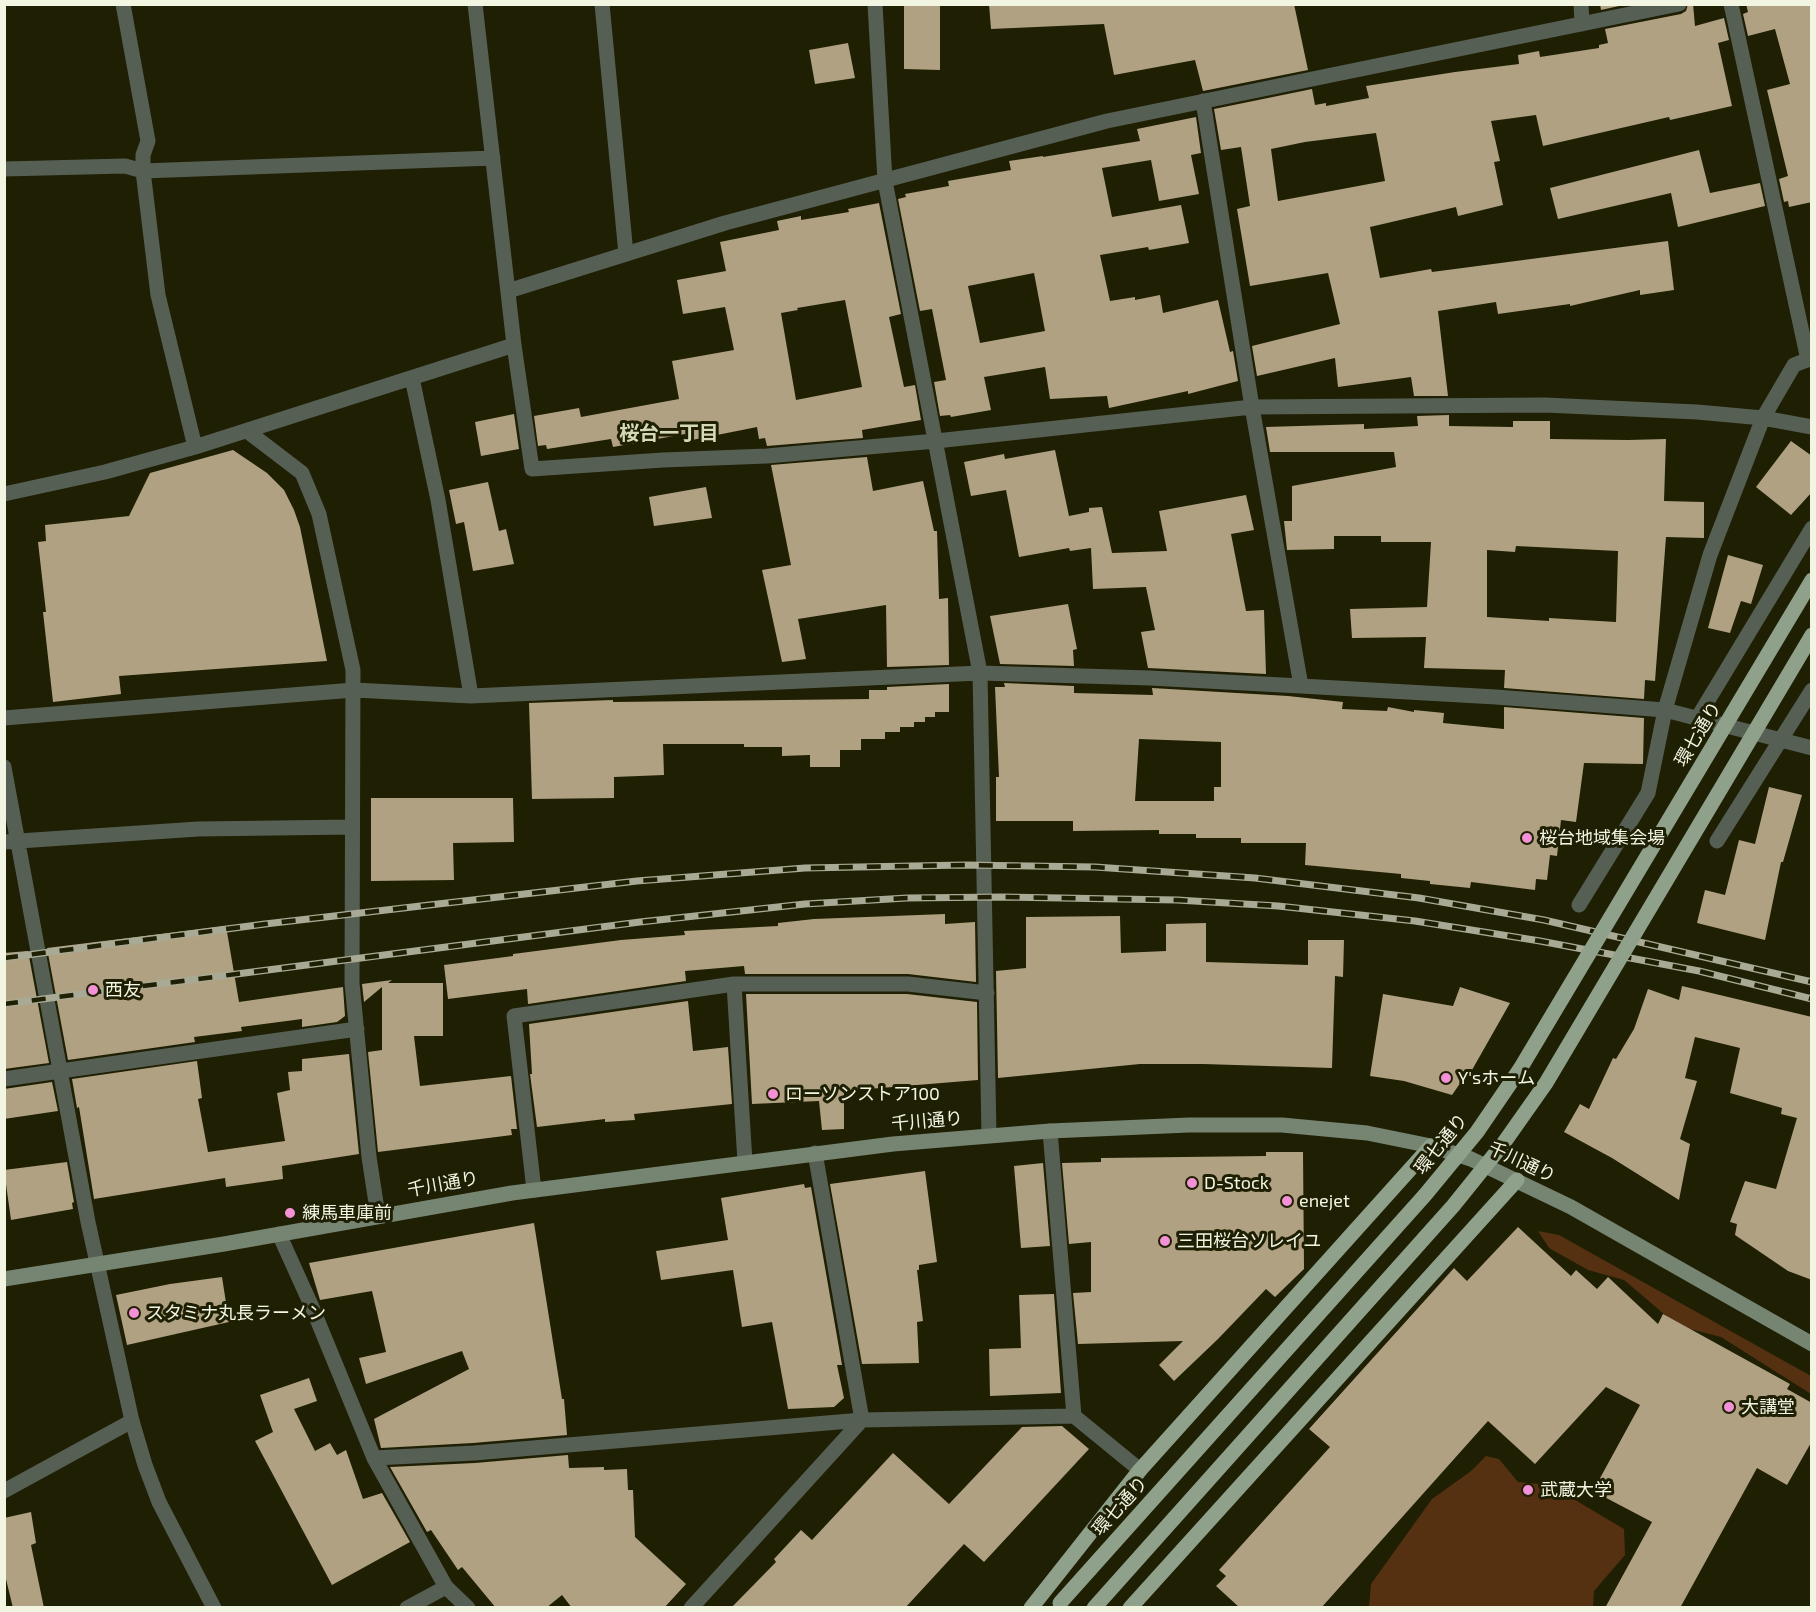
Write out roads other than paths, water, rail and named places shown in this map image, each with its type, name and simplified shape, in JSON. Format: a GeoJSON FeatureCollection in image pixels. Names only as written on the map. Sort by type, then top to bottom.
{"type":"FeatureCollection","features":[{"type":"Feature","properties":{"kind":"main road","name":"環七通り"},"geometry":{"type":"LineString","coordinates":[[1057,1605],[1425,1195],[1477,1132],[1520,1069],[1812,580]]}},
{"type":"Feature","properties":{"kind":"main road"},"geometry":{"type":"LineString","coordinates":[[1094,1608],[1437,1224],[1503,1144],[1546,1083],[1812,635]]}},
{"type":"Feature","properties":{"kind":"main road","name":"千川通り"},"geometry":{"type":"LineString","coordinates":[[4,1279],[534,1190],[815,1153],[1050,1131],[1189,1125],[1282,1125],[1367,1133],[1431,1146],[1471,1159],[1581,1212],[1812,1344]]}},
{"type":"Feature","properties":{"kind":"main road"},"geometry":{"type":"LineString","coordinates":[[1031,1608],[1140,1470],[1431,1146]]}},
{"type":"Feature","properties":{"kind":"main road"},"geometry":{"type":"LineString","coordinates":[[1130,1608],[1517,1180]]}},
{"type":"Feature","properties":{"kind":"street"},"geometry":{"type":"LineString","coordinates":[[123,4],[148,141],[143,155],[143,171],[158,295],[195,447]]}},
{"type":"Feature","properties":{"kind":"street"},"geometry":{"type":"LineString","coordinates":[[475,4],[494,158],[513,345],[532,469],[767,456],[936,441],[1252,407],[1545,405],[1697,412],[1763,418],[1812,427]]}},
{"type":"Feature","properties":{"kind":"street"},"geometry":{"type":"LineString","coordinates":[[602,4],[626,254]]}},
{"type":"Feature","properties":{"kind":"street"},"geometry":{"type":"LineString","coordinates":[[875,4],[885,181],[980,673],[989,1135]]}},
{"type":"Feature","properties":{"kind":"street"},"geometry":{"type":"LineString","coordinates":[[1581,4],[1582,24]]}},
{"type":"Feature","properties":{"kind":"street"},"geometry":{"type":"LineString","coordinates":[[508,291],[725,224],[1107,121],[1679,4]]}},
{"type":"Feature","properties":{"kind":"street"},"geometry":{"type":"LineString","coordinates":[[1579,906],[1648,794],[1665,710],[1710,555],[1763,418],[1794,365],[1810,359],[1731,4]]}},
{"type":"Feature","properties":{"kind":"street"},"geometry":{"type":"LineString","coordinates":[[1203,101],[1252,407],[1301,686]]}},
{"type":"Feature","properties":{"kind":"street"},"geometry":{"type":"LineString","coordinates":[[4,169],[125,166],[143,171],[494,158]]}},
{"type":"Feature","properties":{"kind":"street"},"geometry":{"type":"LineString","coordinates":[[4,494],[105,472],[195,447],[513,345]]}},
{"type":"Feature","properties":{"kind":"street"},"geometry":{"type":"LineString","coordinates":[[412,378],[438,500],[471,696]]}},
{"type":"Feature","properties":{"kind":"street"},"geometry":{"type":"LineString","coordinates":[[247,431],[302,473],[319,514],[353,670],[352,983],[369,1157],[378,1216]]}},
{"type":"Feature","properties":{"kind":"street"},"geometry":{"type":"LineString","coordinates":[[1698,717],[1812,528]]}},
{"type":"Feature","properties":{"kind":"street"},"geometry":{"type":"LineString","coordinates":[[4,718],[354,690],[471,696],[980,673],[1150,678],[1301,686],[1496,697],[1665,710],[1812,748]]}},
{"type":"Feature","properties":{"kind":"street"},"geometry":{"type":"LineString","coordinates":[[1717,841],[1812,690]]}},
{"type":"Feature","properties":{"kind":"street"},"geometry":{"type":"LineString","coordinates":[[4,767],[11,842],[60,1070],[97,1265],[132,1421],[159,1502],[214,1608]]}},
{"type":"Feature","properties":{"kind":"street"},"geometry":{"type":"LineString","coordinates":[[11,842],[198,829],[352,826]]}},
{"type":"Feature","properties":{"kind":"street"},"geometry":{"type":"LineString","coordinates":[[534,1190],[514,1016],[734,984],[908,984],[987,993]]}},
{"type":"Feature","properties":{"kind":"street"},"geometry":{"type":"LineString","coordinates":[[734,984],[745,1162]]}},
{"type":"Feature","properties":{"kind":"street"},"geometry":{"type":"LineString","coordinates":[[4,1079],[357,1029]]}},
{"type":"Feature","properties":{"kind":"street"},"geometry":{"type":"LineString","coordinates":[[1050,1131],[1074,1416]]}},
{"type":"Feature","properties":{"kind":"street"},"geometry":{"type":"LineString","coordinates":[[815,1153],[862,1420]]}},
{"type":"Feature","properties":{"kind":"street"},"geometry":{"type":"LineString","coordinates":[[279,1234],[374,1458],[446,1587],[468,1608]]}},
{"type":"Feature","properties":{"kind":"street"},"geometry":{"type":"LineString","coordinates":[[374,1458],[486,1452],[862,1420],[1074,1416],[1140,1470]]}},
{"type":"Feature","properties":{"kind":"street"},"geometry":{"type":"LineString","coordinates":[[691,1608],[862,1420]]}},
{"type":"Feature","properties":{"kind":"street"},"geometry":{"type":"LineString","coordinates":[[4,1491],[132,1421]]}},
{"type":"Feature","properties":{"kind":"street"},"geometry":{"type":"LineString","coordinates":[[406,1608],[446,1587]]}},
{"type":"Feature","properties":{"kind":"railway"},"geometry":{"type":"LineString","coordinates":[[4,958],[265,924],[637,881],[805,868],[965,865],[1095,867],[1255,878],[1419,898],[1544,920],[1812,982]]}},
{"type":"Feature","properties":{"kind":"railway"},"geometry":{"type":"LineString","coordinates":[[4,1004],[640,922],[805,904],[907,898],[1002,897],[1177,900],[1278,906],[1415,921],[1540,941],[1699,971],[1812,999]]}},
{"type":"Feature","properties":{"kind":"place","name":"桜台地域集会場"},"geometry":{"type":"Point","coordinates":[1527,838]}},
{"type":"Feature","properties":{"kind":"place","name":"西友"},"geometry":{"type":"Point","coordinates":[93,990]}},
{"type":"Feature","properties":{"kind":"place","name":"Y'sホーム"},"geometry":{"type":"Point","coordinates":[1446,1078]}},
{"type":"Feature","properties":{"kind":"place","name":"ローソンストア100"},"geometry":{"type":"Point","coordinates":[773,1094]}},
{"type":"Feature","properties":{"kind":"place","name":"D-Stock"},"geometry":{"type":"Point","coordinates":[1192,1183]}},
{"type":"Feature","properties":{"kind":"place","name":"enejet"},"geometry":{"type":"Point","coordinates":[1287,1201]}},
{"type":"Feature","properties":{"kind":"place","name":"練馬車庫前"},"geometry":{"type":"Point","coordinates":[290,1213]}},
{"type":"Feature","properties":{"kind":"place","name":"三田桜台ソレイユ"},"geometry":{"type":"Point","coordinates":[1165,1241]}},
{"type":"Feature","properties":{"kind":"place","name":"スタミナ丸長ラーメン"},"geometry":{"type":"Point","coordinates":[134,1313]}},
{"type":"Feature","properties":{"kind":"place","name":"大講堂"},"geometry":{"type":"Point","coordinates":[1729,1407]}},
{"type":"Feature","properties":{"kind":"place","name":"武蔵大学"},"geometry":{"type":"Point","coordinates":[1528,1490]}},
{"type":"Feature","properties":{"kind":"district","name":"桜台一丁目"},"geometry":{"type":"Point","coordinates":[669,433]}}]}
